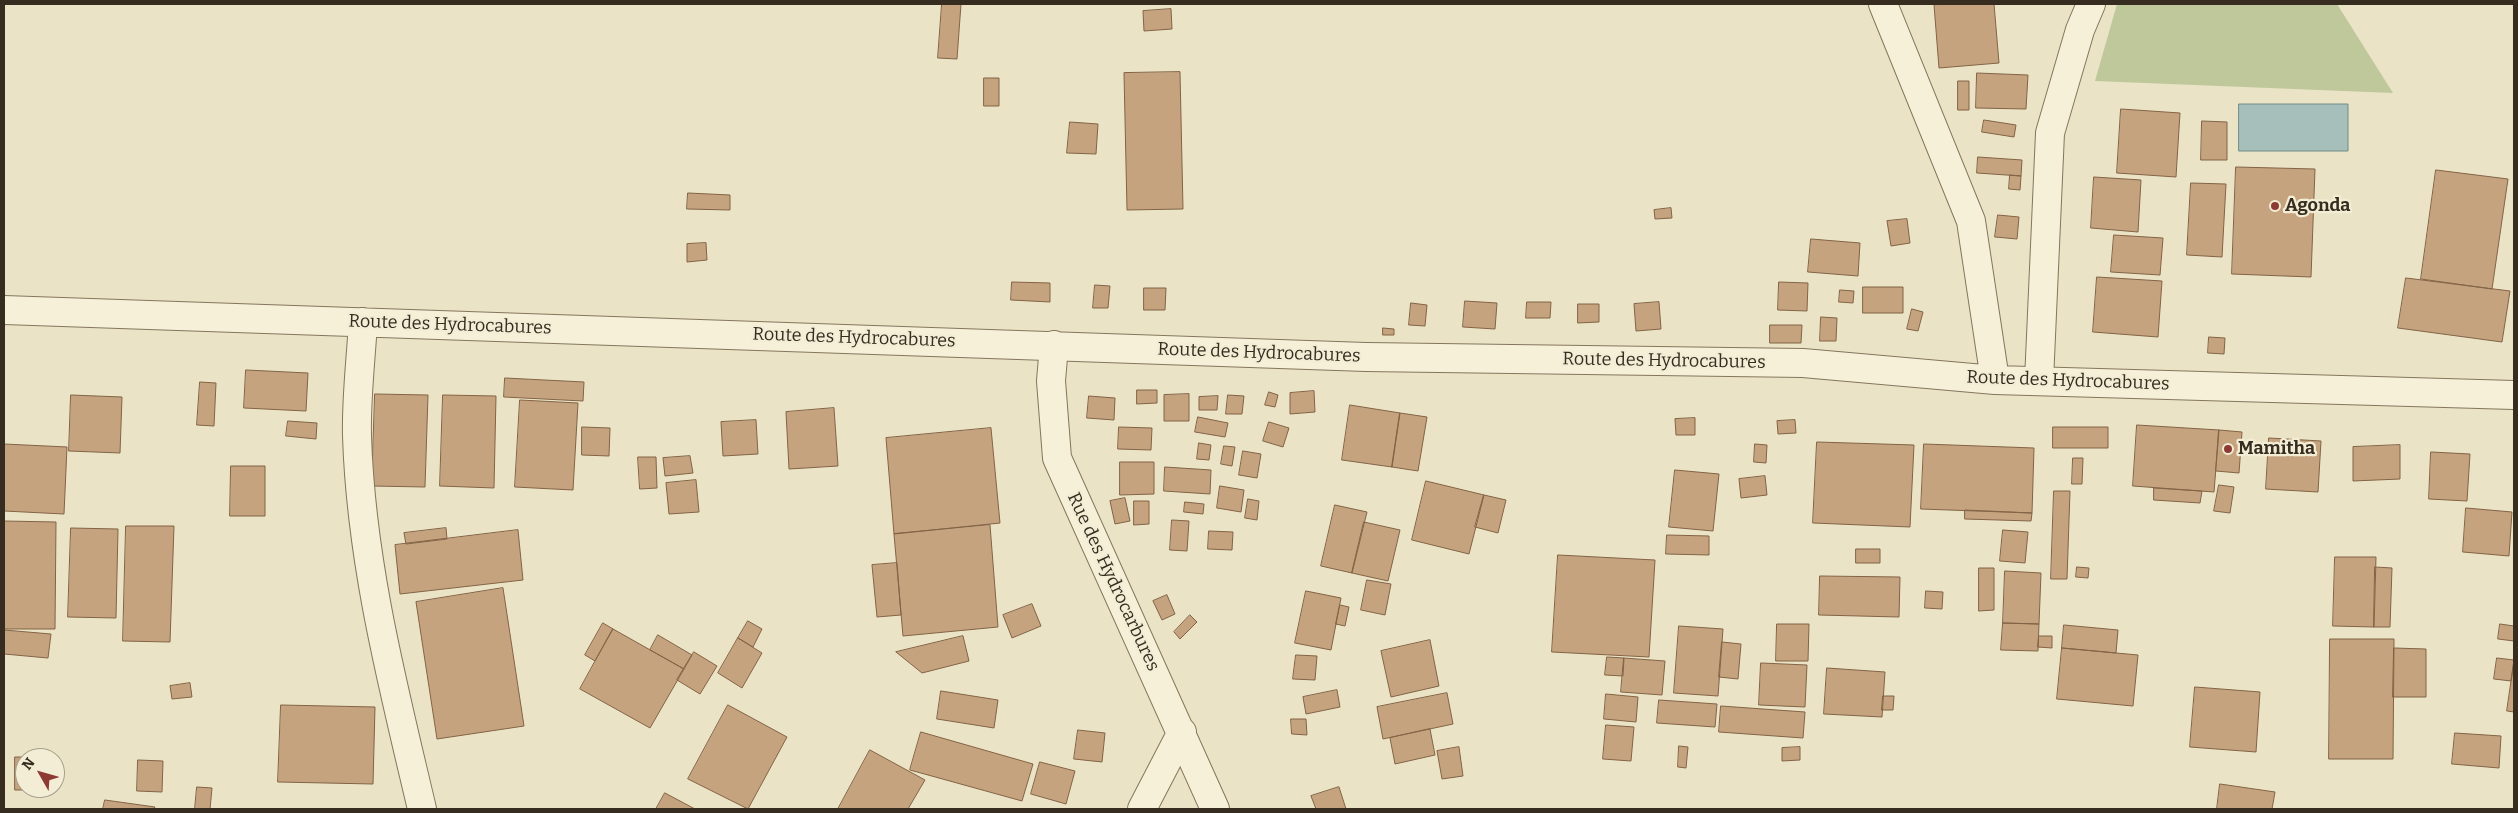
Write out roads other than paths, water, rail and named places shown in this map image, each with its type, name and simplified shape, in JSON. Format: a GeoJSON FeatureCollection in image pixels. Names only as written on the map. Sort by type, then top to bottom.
{"type":"FeatureCollection","features":[{"type":"Feature","properties":{"kind":"street"},"geometry":{"type":"LineString","coordinates":[[1884,4],[1970,221],[1995,380]]}},
{"type":"Feature","properties":{"kind":"street"},"geometry":{"type":"LineString","coordinates":[[2039,380],[2050,133],[2080,30],[2091,4]]}},
{"type":"Feature","properties":{"kind":"street","name":"Route des Hydrocabures"},"geometry":{"type":"LineString","coordinates":[[4,310],[1366,357],[1803,363],[1995,380],[2514,395]]}},
{"type":"Feature","properties":{"kind":"street"},"geometry":{"type":"LineString","coordinates":[[363,322],[357,434],[364,530],[386,658],[422,809]]}},
{"type":"Feature","properties":{"kind":"street","name":"Rue des Hydrocarbures"},"geometry":{"type":"LineString","coordinates":[[1054,345],[1051,381],[1057,458],[1182,732],[1215,809]]}},
{"type":"Feature","properties":{"kind":"street"},"geometry":{"type":"LineString","coordinates":[[1142,809],[1182,732]]}},
{"type":"Feature","properties":{"kind":"water"},"geometry":{"type":"Polygon","coordinates":[[[2239,104],[2348,104],[2348,151],[2239,151],[2239,104]]]}},
{"type":"Feature","properties":{"kind":"place","name":"Agonda"},"geometry":{"type":"Point","coordinates":[2275,206]}},
{"type":"Feature","properties":{"kind":"place","name":"Mamitha"},"geometry":{"type":"Point","coordinates":[2228,449]}}]}
